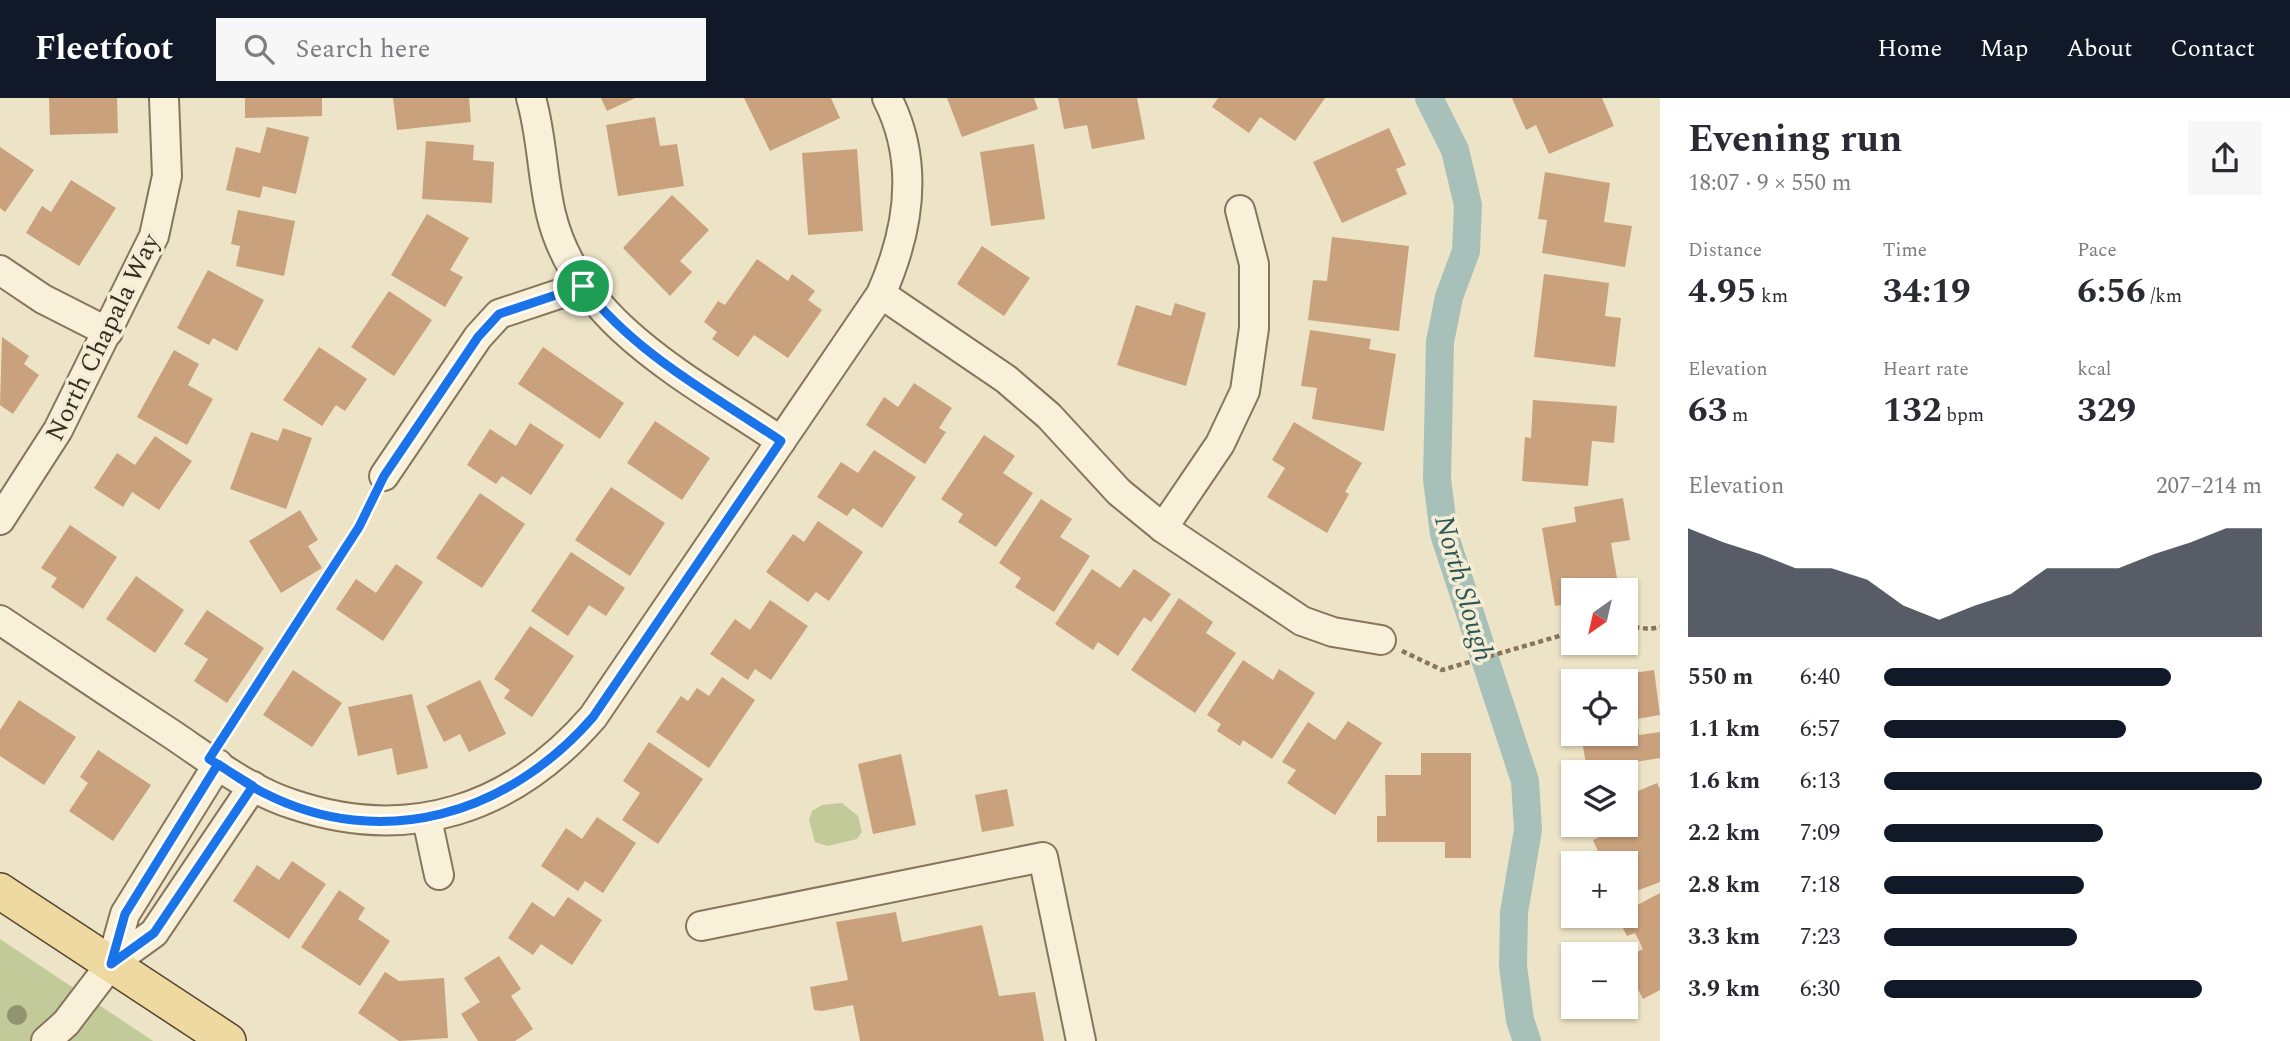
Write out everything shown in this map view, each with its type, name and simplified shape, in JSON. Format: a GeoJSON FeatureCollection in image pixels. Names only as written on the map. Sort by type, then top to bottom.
{"type":"FeatureCollection","features":[{"type":"Feature","properties":{"kind":"main road"},"geometry":{"type":"LineString","coordinates":[[0,891],[228,1041]]}},
{"type":"Feature","properties":{"kind":"street","name":"North Chapala Way"},"geometry":{"type":"LineString","coordinates":[[0,520],[58,430],[142,264],[162,206],[167,176],[164,98]]}},
{"type":"Feature","properties":{"kind":"street"},"geometry":{"type":"LineString","coordinates":[[531,98],[551,214],[560,243],[583,286],[602,311],[647,350],[781,441]]}},
{"type":"Feature","properties":{"kind":"street"},"geometry":{"type":"LineString","coordinates":[[0,620],[214,762],[253,786],[290,804],[319,812],[379,820],[427,819],[499,793],[534,773],[572,741],[593,717],[881,294],[903,235],[908,197],[907,164],[893,109],[887,98]]}},
{"type":"Feature","properties":{"kind":"street"},"geometry":{"type":"LineString","coordinates":[[1163,528],[1220,444],[1245,391],[1254,328],[1254,264],[1240,210]]}},
{"type":"Feature","properties":{"kind":"street"},"geometry":{"type":"LineString","coordinates":[[0,270],[43,299],[108,332]]}},
{"type":"Feature","properties":{"kind":"street"},"geometry":{"type":"LineString","coordinates":[[384,476],[478,337],[499,314],[583,286]]}},
{"type":"Feature","properties":{"kind":"street"},"geometry":{"type":"LineString","coordinates":[[881,294],[1006,379],[1049,416],[1119,492],[1163,528],[1302,621],[1333,632],[1381,640]]}},
{"type":"Feature","properties":{"kind":"street"},"geometry":{"type":"LineString","coordinates":[[111,964],[125,914],[214,762]]}},
{"type":"Feature","properties":{"kind":"street"},"geometry":{"type":"LineString","coordinates":[[46,1041],[66,1023],[111,964],[154,933],[253,786]]}},
{"type":"Feature","properties":{"kind":"street"},"geometry":{"type":"LineString","coordinates":[[427,819],[439,875]]}},
{"type":"Feature","properties":{"kind":"street"},"geometry":{"type":"LineString","coordinates":[[701,926],[1043,857],[1081,1041]]}},
{"type":"Feature","properties":{"kind":"path"},"geometry":{"type":"LineString","coordinates":[[214,762],[359,527],[384,476]]}},
{"type":"Feature","properties":{"kind":"path"},"geometry":{"type":"LineString","coordinates":[[1638,628],[1660,627]]}},
{"type":"Feature","properties":{"kind":"path"},"geometry":{"type":"LineString","coordinates":[[1381,640],[1437,670],[1561,635]]}},
{"type":"Feature","properties":{"kind":"green space"},"geometry":{"type":"Polygon","coordinates":[[[842,803],[858,816],[862,832],[857,839],[827,846],[815,842],[809,820],[812,811],[822,805],[842,803]]]}},
{"type":"Feature","properties":{"kind":"green space"},"geometry":{"type":"Polygon","coordinates":[[[0,939],[153,1041],[0,1041],[0,939]]]}},
{"type":"Feature","properties":{"kind":"building"},"geometry":{"type":"Polygon","coordinates":[[[49,98],[117,98],[118,133],[50,135],[49,98]]]}},
{"type":"Feature","properties":{"kind":"building"},"geometry":{"type":"Polygon","coordinates":[[[245,98],[322,98],[322,116],[245,118],[245,98]]]}},
{"type":"Feature","properties":{"kind":"building"},"geometry":{"type":"Polygon","coordinates":[[[393,98],[469,98],[471,122],[397,130],[393,98]]]}},
{"type":"Feature","properties":{"kind":"building"},"geometry":{"type":"Polygon","coordinates":[[[601,98],[635,98],[607,111],[601,98]]]}},
{"type":"Feature","properties":{"kind":"building"},"geometry":{"type":"Polygon","coordinates":[[[744,98],[831,98],[840,118],[770,151],[744,98]]]}},
{"type":"Feature","properties":{"kind":"building"},"geometry":{"type":"Polygon","coordinates":[[[947,98],[1034,98],[1038,109],[962,137],[947,98]]]}},
{"type":"Feature","properties":{"kind":"building"},"geometry":{"type":"Polygon","coordinates":[[[1058,98],[1137,98],[1145,139],[1092,149],[1087,125],[1064,129],[1058,98]]]}},
{"type":"Feature","properties":{"kind":"building"},"geometry":{"type":"Polygon","coordinates":[[[1218,98],[1325,98],[1295,141],[1260,117],[1249,133],[1212,107],[1218,98]]]}},
{"type":"Feature","properties":{"kind":"building"},"geometry":{"type":"Polygon","coordinates":[[[1512,98],[1602,98],[1614,126],[1549,154],[1536,125],[1526,130],[1512,98]]]}},
{"type":"Feature","properties":{"kind":"building"},"geometry":{"type":"Polygon","coordinates":[[[655,117],[660,146],[677,144],[684,186],[618,196],[606,125],[655,117]]]}},
{"type":"Feature","properties":{"kind":"building"},"geometry":{"type":"Polygon","coordinates":[[[267,127],[309,137],[296,194],[263,186],[260,198],[226,190],[236,147],[260,153],[267,127]]]}},
{"type":"Feature","properties":{"kind":"building"},"geometry":{"type":"Polygon","coordinates":[[[1389,128],[1406,165],[1396,169],[1407,194],[1342,223],[1313,162],[1389,128]]]}},
{"type":"Feature","properties":{"kind":"building"},"geometry":{"type":"Polygon","coordinates":[[[426,141],[474,145],[473,160],[494,162],[492,203],[422,199],[426,141]]]}},
{"type":"Feature","properties":{"kind":"building"},"geometry":{"type":"Polygon","coordinates":[[[1034,144],[1045,219],[991,226],[980,152],[1034,144]]]}},
{"type":"Feature","properties":{"kind":"building"},"geometry":{"type":"Polygon","coordinates":[[[0,147],[34,170],[5,212],[0,208],[0,147]]]}},
{"type":"Feature","properties":{"kind":"building"},"geometry":{"type":"Polygon","coordinates":[[[857,149],[863,231],[808,235],[802,153],[857,149]]]}},
{"type":"Feature","properties":{"kind":"building"},"geometry":{"type":"Polygon","coordinates":[[[1545,172],[1610,183],[1604,222],[1632,226],[1625,267],[1542,253],[1547,220],[1538,219],[1545,172]]]}},
{"type":"Feature","properties":{"kind":"building"},"geometry":{"type":"Polygon","coordinates":[[[71,180],[116,208],[79,266],[26,233],[42,206],[51,212],[71,180]]]}},
{"type":"Feature","properties":{"kind":"building"},"geometry":{"type":"Polygon","coordinates":[[[672,195],[709,230],[680,261],[692,272],[670,296],[623,248],[672,195]]]}},
{"type":"Feature","properties":{"kind":"building"},"geometry":{"type":"Polygon","coordinates":[[[238,210],[295,221],[284,276],[236,266],[240,246],[231,244],[238,210]]]}},
{"type":"Feature","properties":{"kind":"building"},"geometry":{"type":"Polygon","coordinates":[[[427,214],[469,238],[450,270],[463,277],[445,307],[391,275],[427,214]]]}},
{"type":"Feature","properties":{"kind":"building"},"geometry":{"type":"Polygon","coordinates":[[[1332,237],[1409,246],[1399,331],[1308,320],[1313,280],[1327,281],[1332,237]]]}},
{"type":"Feature","properties":{"kind":"building"},"geometry":{"type":"Polygon","coordinates":[[[982,246],[1030,278],[1004,316],[957,284],[982,246]]]}},
{"type":"Feature","properties":{"kind":"building"},"geometry":{"type":"Polygon","coordinates":[[[757,259],[788,281],[792,274],[815,291],[808,300],[822,310],[788,358],[754,335],[738,357],[712,339],[717,332],[704,322],[718,301],[725,305],[757,259]]]}},
{"type":"Feature","properties":{"kind":"building"},"geometry":{"type":"Polygon","coordinates":[[[208,270],[264,300],[237,351],[213,338],[209,345],[177,328],[208,270]]]}},
{"type":"Feature","properties":{"kind":"building"},"geometry":{"type":"Polygon","coordinates":[[[1544,274],[1609,283],[1605,316],[1621,318],[1615,367],[1534,357],[1544,274]]]}},
{"type":"Feature","properties":{"kind":"building"},"geometry":{"type":"Polygon","coordinates":[[[389,291],[432,320],[394,376],[351,347],[389,291]]]}},
{"type":"Feature","properties":{"kind":"building"},"geometry":{"type":"Polygon","coordinates":[[[1175,303],[1206,313],[1186,386],[1117,365],[1136,305],[1171,316],[1175,303]]]}},
{"type":"Feature","properties":{"kind":"building"},"geometry":{"type":"Polygon","coordinates":[[[1310,330],[1371,339],[1369,349],[1396,354],[1384,431],[1312,419],[1317,388],[1301,386],[1310,330]]]}},
{"type":"Feature","properties":{"kind":"building"},"geometry":{"type":"Polygon","coordinates":[[[2,337],[29,356],[24,364],[39,375],[13,414],[0,405],[2,337]]]}},
{"type":"Feature","properties":{"kind":"building"},"geometry":{"type":"Polygon","coordinates":[[[319,347],[367,379],[345,411],[336,405],[322,426],[283,400],[319,347]]]}},
{"type":"Feature","properties":{"kind":"building"},"geometry":{"type":"Polygon","coordinates":[[[543,347],[624,403],[600,439],[518,384],[543,347]]]}},
{"type":"Feature","properties":{"kind":"building"},"geometry":{"type":"Polygon","coordinates":[[[174,350],[199,364],[188,385],[213,399],[187,445],[137,417],[174,350]]]}},
{"type":"Feature","properties":{"kind":"building"},"geometry":{"type":"Polygon","coordinates":[[[914,383],[952,408],[939,428],[946,432],[925,464],[866,425],[884,397],[898,407],[914,383]]]}},
{"type":"Feature","properties":{"kind":"building"},"geometry":{"type":"Polygon","coordinates":[[[1533,400],[1617,406],[1614,443],[1592,441],[1588,486],[1522,481],[1525,437],[1531,438],[1533,400]]]}},
{"type":"Feature","properties":{"kind":"building"},"geometry":{"type":"Polygon","coordinates":[[[655,421],[710,458],[682,500],[627,463],[655,421]]]}},
{"type":"Feature","properties":{"kind":"building"},"geometry":{"type":"Polygon","coordinates":[[[1294,422],[1362,463],[1345,492],[1349,494],[1327,533],[1267,497],[1285,468],[1272,460],[1294,422]]]}},
{"type":"Feature","properties":{"kind":"building"},"geometry":{"type":"Polygon","coordinates":[[[530,423],[564,445],[531,495],[502,476],[496,484],[467,465],[490,429],[516,446],[530,423]]]}},
{"type":"Feature","properties":{"kind":"building"},"geometry":{"type":"Polygon","coordinates":[[[283,428],[312,438],[286,509],[230,489],[251,432],[278,441],[283,428]]]}},
{"type":"Feature","properties":{"kind":"building"},"geometry":{"type":"Polygon","coordinates":[[[984,435],[1015,456],[1003,473],[1033,493],[996,547],[958,522],[963,514],[941,499],[984,435]]]}},
{"type":"Feature","properties":{"kind":"building"},"geometry":{"type":"Polygon","coordinates":[[[155,436],[192,461],[159,510],[132,492],[123,507],[94,488],[117,453],[135,465],[155,436]]]}},
{"type":"Feature","properties":{"kind":"building"},"geometry":{"type":"Polygon","coordinates":[[[874,450],[916,477],[882,528],[853,508],[847,516],[817,497],[841,462],[858,473],[874,450]]]}},
{"type":"Feature","properties":{"kind":"building"},"geometry":{"type":"Polygon","coordinates":[[[611,487],[665,523],[630,576],[575,540],[611,487]]]}},
{"type":"Feature","properties":{"kind":"building"},"geometry":{"type":"Polygon","coordinates":[[[480,493],[525,524],[482,588],[436,558],[480,493]]]}},
{"type":"Feature","properties":{"kind":"building"},"geometry":{"type":"Polygon","coordinates":[[[1623,498],[1630,540],[1611,543],[1617,578],[1561,578],[1561,605],[1555,606],[1542,528],[1576,522],[1574,507],[1623,498]]]}},
{"type":"Feature","properties":{"kind":"building"},"geometry":{"type":"Polygon","coordinates":[[[1041,499],[1072,519],[1060,537],[1090,556],[1054,612],[1015,587],[1021,578],[999,563],[1041,499]]]}},
{"type":"Feature","properties":{"kind":"building"},"geometry":{"type":"Polygon","coordinates":[[[300,510],[318,540],[308,546],[322,568],[281,593],[249,541],[300,510]]]}},
{"type":"Feature","properties":{"kind":"building"},"geometry":{"type":"Polygon","coordinates":[[[818,521],[863,552],[829,601],[816,592],[808,602],[766,572],[793,534],[804,542],[818,521]]]}},
{"type":"Feature","properties":{"kind":"building"},"geometry":{"type":"Polygon","coordinates":[[[70,525],[117,557],[83,609],[51,587],[57,578],[41,568],[70,525]]]}},
{"type":"Feature","properties":{"kind":"building"},"geometry":{"type":"Polygon","coordinates":[[[571,552],[625,588],[606,616],[589,605],[568,636],[531,611],[571,552]]]}},
{"type":"Feature","properties":{"kind":"building"},"geometry":{"type":"Polygon","coordinates":[[[396,564],[423,582],[383,641],[336,609],[356,579],[376,593],[396,564]]]}},
{"type":"Feature","properties":{"kind":"building"},"geometry":{"type":"Polygon","coordinates":[[[1092,569],[1120,588],[1134,569],[1171,594],[1151,622],[1144,617],[1118,656],[1098,642],[1093,650],[1055,624],[1092,569]]]}},
{"type":"Feature","properties":{"kind":"building"},"geometry":{"type":"Polygon","coordinates":[[[136,576],[184,610],[155,653],[106,619],[136,576]]]}},
{"type":"Feature","properties":{"kind":"building"},"geometry":{"type":"Polygon","coordinates":[[[1179,598],[1213,622],[1206,633],[1236,653],[1195,713],[1131,670],[1179,598]]]}},
{"type":"Feature","properties":{"kind":"building"},"geometry":{"type":"Polygon","coordinates":[[[770,600],[808,626],[771,680],[755,669],[748,680],[710,654],[735,619],[750,630],[770,600]]]}},
{"type":"Feature","properties":{"kind":"building"},"geometry":{"type":"Polygon","coordinates":[[[207,610],[264,648],[227,703],[194,681],[208,659],[184,644],[207,610]]]}},
{"type":"Feature","properties":{"kind":"building"},"geometry":{"type":"Polygon","coordinates":[[[530,626],[574,656],[532,717],[504,698],[510,690],[494,679],[530,626]]]}},
{"type":"Feature","properties":{"kind":"building"},"geometry":{"type":"Polygon","coordinates":[[[1243,660],[1273,680],[1279,669],[1315,693],[1272,759],[1243,740],[1240,746],[1217,731],[1221,724],[1207,715],[1243,660]]]}},
{"type":"Feature","properties":{"kind":"building"},"geometry":{"type":"Polygon","coordinates":[[[293,670],[342,703],[312,747],[263,715],[293,670]]]}},
{"type":"Feature","properties":{"kind":"building"},"geometry":{"type":"Polygon","coordinates":[[[1654,670],[1660,715],[1638,719],[1638,672],[1654,670]]]}},
{"type":"Feature","properties":{"kind":"building"},"geometry":{"type":"Polygon","coordinates":[[[722,677],[755,700],[709,768],[656,732],[681,696],[688,701],[697,688],[709,696],[722,677]]]}},
{"type":"Feature","properties":{"kind":"building"},"geometry":{"type":"Polygon","coordinates":[[[480,680],[506,734],[469,752],[460,734],[444,742],[426,706],[480,680]]]}},
{"type":"Feature","properties":{"kind":"building"},"geometry":{"type":"Polygon","coordinates":[[[412,694],[428,768],[397,775],[392,748],[358,756],[348,707],[412,694]]]}},
{"type":"Feature","properties":{"kind":"building"},"geometry":{"type":"Polygon","coordinates":[[[19,700],[76,737],[44,785],[0,756],[0,730],[19,700]]]}},
{"type":"Feature","properties":{"kind":"building"},"geometry":{"type":"Polygon","coordinates":[[[1348,721],[1382,743],[1335,815],[1287,783],[1296,770],[1282,762],[1308,722],[1335,740],[1348,721]]]}},
{"type":"Feature","properties":{"kind":"building"},"geometry":{"type":"Polygon","coordinates":[[[1638,727],[1639,735],[1660,732],[1660,758],[1638,762],[1585,760],[1583,746],[1638,746],[1638,727]]]}},
{"type":"Feature","properties":{"kind":"building"},"geometry":{"type":"Polygon","coordinates":[[[649,742],[703,779],[658,844],[622,820],[640,793],[623,781],[649,742]]]}},
{"type":"Feature","properties":{"kind":"building"},"geometry":{"type":"Polygon","coordinates":[[[98,750],[151,785],[113,841],[69,811],[88,783],[80,777],[98,750]]]}},
{"type":"Feature","properties":{"kind":"building"},"geometry":{"type":"Polygon","coordinates":[[[1421,753],[1471,753],[1471,858],[1445,858],[1445,842],[1377,842],[1377,816],[1386,816],[1385,775],[1421,775],[1421,753]]]}},
{"type":"Feature","properties":{"kind":"building"},"geometry":{"type":"Polygon","coordinates":[[[901,754],[916,825],[873,834],[858,764],[901,754]]]}},
{"type":"Feature","properties":{"kind":"building"},"geometry":{"type":"Polygon","coordinates":[[[1657,783],[1660,789],[1660,882],[1638,890],[1638,851],[1598,851],[1593,840],[1600,837],[1638,837],[1638,791],[1657,783]]]}},
{"type":"Feature","properties":{"kind":"building"},"geometry":{"type":"Polygon","coordinates":[[[1007,789],[1014,826],[982,832],[975,795],[1007,789]]]}},
{"type":"Feature","properties":{"kind":"building"},"geometry":{"type":"Polygon","coordinates":[[[597,817],[636,843],[603,893],[585,881],[578,891],[541,866],[566,828],[582,839],[597,817]]]}},
{"type":"Feature","properties":{"kind":"building"},"geometry":{"type":"Polygon","coordinates":[[[292,861],[326,884],[289,939],[233,901],[257,865],[279,880],[292,861]]]}},
{"type":"Feature","properties":{"kind":"building"},"geometry":{"type":"Polygon","coordinates":[[[339,890],[365,908],[358,919],[390,941],[360,986],[301,947],[339,890]]]}},
{"type":"Feature","properties":{"kind":"building"},"geometry":{"type":"Polygon","coordinates":[[[1660,893],[1660,990],[1643,999],[1638,989],[1638,952],[1643,949],[1635,933],[1627,936],[1623,928],[1638,928],[1638,905],[1660,893]]]}},
{"type":"Feature","properties":{"kind":"building"},"geometry":{"type":"Polygon","coordinates":[[[568,897],[602,920],[572,965],[541,944],[533,955],[508,938],[532,902],[554,917],[568,897]]]}},
{"type":"Feature","properties":{"kind":"building"},"geometry":{"type":"Polygon","coordinates":[[[896,912],[902,942],[982,925],[999,996],[1035,992],[1044,1041],[860,1041],[853,1005],[814,1010],[810,987],[848,980],[836,922],[896,912]]]}},
{"type":"Feature","properties":{"kind":"building"},"geometry":{"type":"Polygon","coordinates":[[[499,956],[521,989],[511,996],[533,1029],[515,1041],[478,1041],[461,1014],[480,1002],[464,978],[499,956]]]}},
{"type":"Feature","properties":{"kind":"building"},"geometry":{"type":"Polygon","coordinates":[[[385,972],[399,981],[444,978],[448,1038],[399,1041],[358,1013],[385,972]]]}},
{"type":"Feature","properties":{"kind":"waterway","name":"North Slough"},"geometry":{"type":"LineString","coordinates":[[1429,98],[1455,150],[1468,205],[1466,251],[1449,297],[1440,342],[1437,479],[1444,534],[1525,781],[1528,830],[1514,912],[1513,966],[1520,1020],[1527,1041]]}},
{"type":"Feature","properties":{"kind":"route"},"geometry":{"type":"LineString","coordinates":[[583,286],[499,314],[478,337],[384,476],[359,527],[209,759],[253,786],[154,933],[111,964],[125,914],[218,764],[263,792],[290,804],[319,812],[348,818],[427,819],[471,805],[526,779],[572,741],[593,717],[781,441],[624,332],[602,311],[583,286]]}}]}
